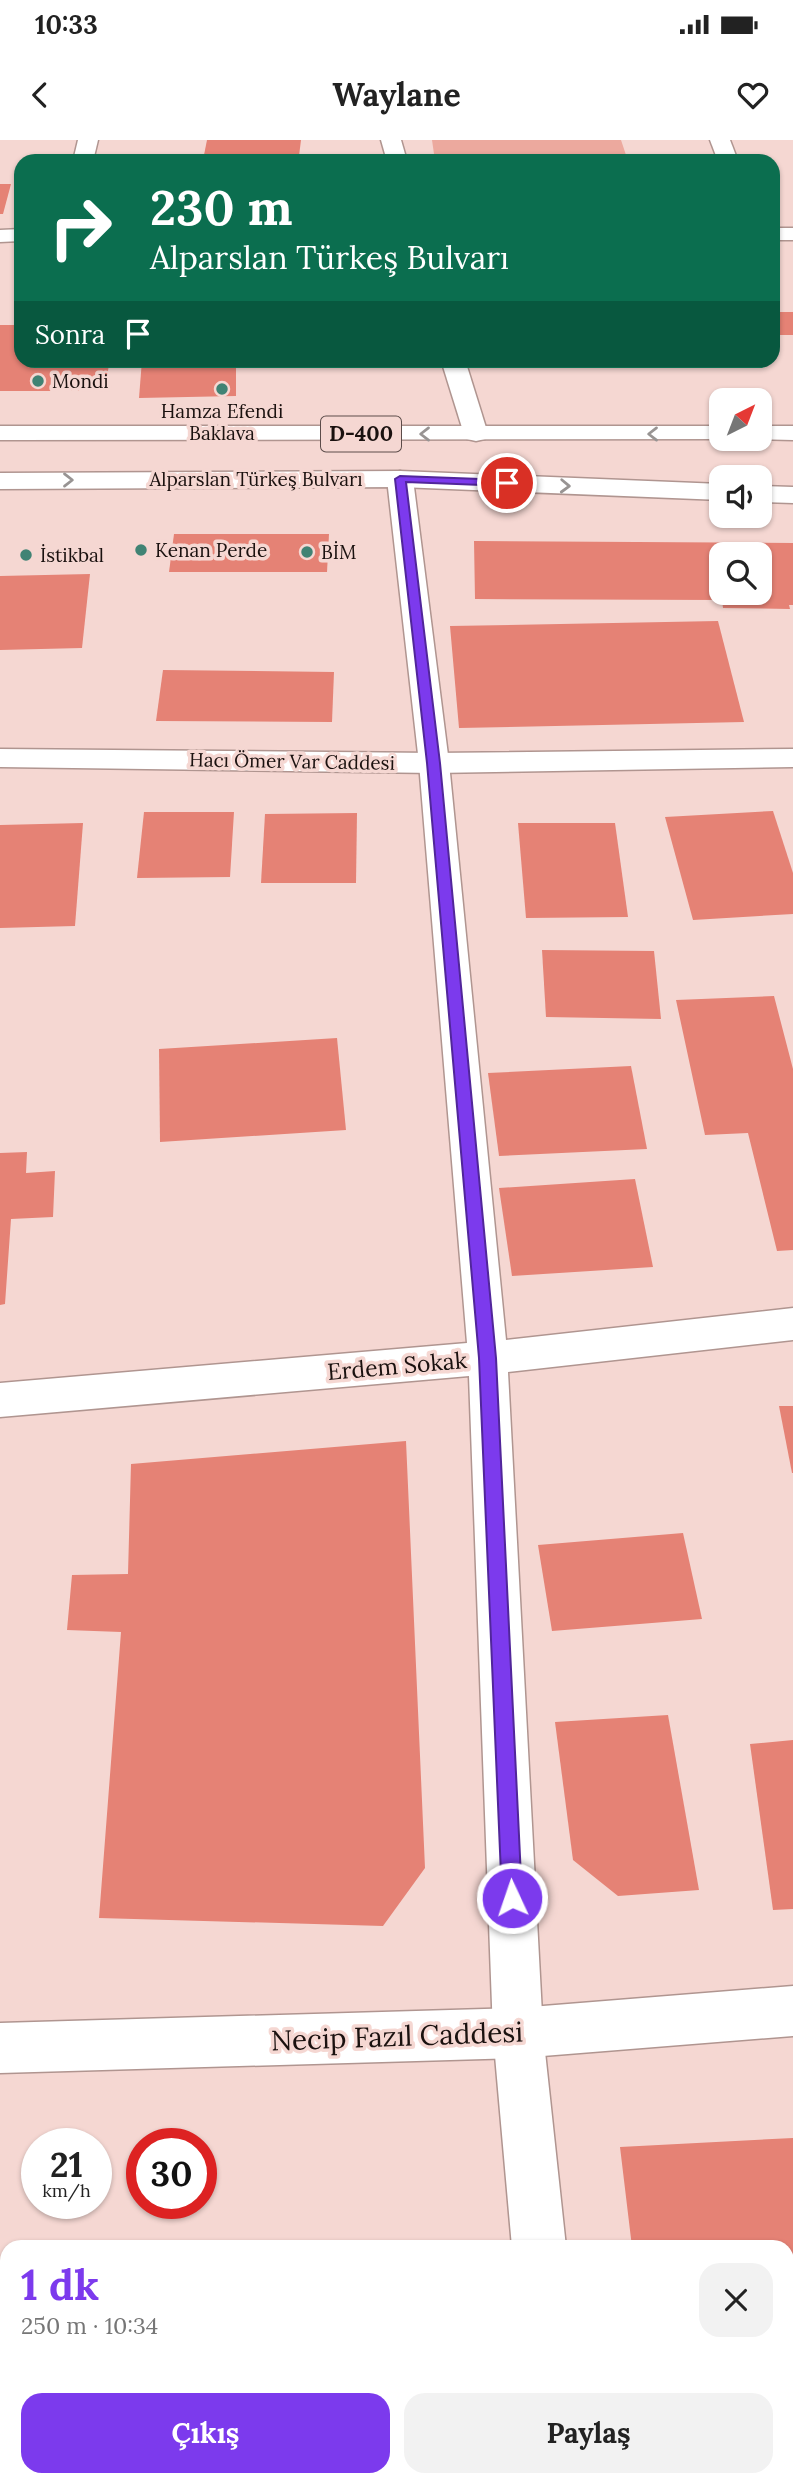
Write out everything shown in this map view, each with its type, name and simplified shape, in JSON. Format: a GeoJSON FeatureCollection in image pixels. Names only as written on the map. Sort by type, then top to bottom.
{"type":"FeatureCollection","features":[{"type":"Feature","properties":{"kind":"main road"},"geometry":{"type":"LineString","coordinates":[[455,368],[476,434]]}},
{"type":"Feature","properties":{"kind":"main road","name":"Alparslan Türkeş Bulvarı"},"geometry":{"type":"LineString","coordinates":[[0,433],[709,433]]}},
{"type":"Feature","properties":{"kind":"main road"},"geometry":{"type":"LineString","coordinates":[[772,433],[793,433]]}},
{"type":"Feature","properties":{"kind":"main road"},"geometry":{"type":"LineString","coordinates":[[400,479],[434,763],[488,1358],[518,2033],[538,2240]]}},
{"type":"Feature","properties":{"kind":"main road","name":"Alparslan Türkeş Bulvarı"},"geometry":{"type":"LineString","coordinates":[[0,481],[400,479],[709,492]]}},
{"type":"Feature","properties":{"kind":"main road"},"geometry":{"type":"LineString","coordinates":[[772,494],[793,495]]}},
{"type":"Feature","properties":{"kind":"main road","name":"Hacı Ömer Var Caddesi"},"geometry":{"type":"LineString","coordinates":[[0,758],[434,763],[793,758]]}},
{"type":"Feature","properties":{"kind":"main road","name":"Erdem Sokak"},"geometry":{"type":"LineString","coordinates":[[0,1400],[488,1358],[793,1324]]}},
{"type":"Feature","properties":{"kind":"main road","name":"Necip Fazıl Caddesi"},"geometry":{"type":"LineString","coordinates":[[0,2048],[518,2033],[793,2011]]}},
{"type":"Feature","properties":{"kind":"shaded area"},"geometry":{"type":"Polygon","coordinates":[[[432,140],[621,140],[626,154],[434,154],[432,140]]]}},
{"type":"Feature","properties":{"kind":"building"},"geometry":{"type":"Polygon","coordinates":[[[207,140],[301,140],[299,154],[204,154],[207,140]]]}},
{"type":"Feature","properties":{"kind":"building"},"geometry":{"type":"Polygon","coordinates":[[[0,184],[11,184],[3,214],[0,214],[0,184]]]}},
{"type":"Feature","properties":{"kind":"building"},"geometry":{"type":"Polygon","coordinates":[[[780,312],[793,312],[793,335],[780,335],[780,312]]]}},
{"type":"Feature","properties":{"kind":"building"},"geometry":{"type":"Polygon","coordinates":[[[0,325],[14,325],[14,368],[108,368],[104,391],[0,391],[0,325]]]}},
{"type":"Feature","properties":{"kind":"building"},"geometry":{"type":"Polygon","coordinates":[[[141,368],[236,368],[236,396],[139,398],[141,368]]]}},
{"type":"Feature","properties":{"kind":"building"},"geometry":{"type":"Polygon","coordinates":[[[174,534],[329,534],[327,572],[169,572],[174,534]]]}},
{"type":"Feature","properties":{"kind":"building"},"geometry":{"type":"Polygon","coordinates":[[[474,541],[709,542],[709,600],[475,599],[474,541]]]}},
{"type":"Feature","properties":{"kind":"building"},"geometry":{"type":"Polygon","coordinates":[[[772,543],[793,543],[793,605],[789,605],[790,609],[723,608],[723,605],[772,605],[772,543]]]}},
{"type":"Feature","properties":{"kind":"building"},"geometry":{"type":"Polygon","coordinates":[[[90,574],[82,648],[0,650],[0,576],[90,574]]]}},
{"type":"Feature","properties":{"kind":"building"},"geometry":{"type":"Polygon","coordinates":[[[718,621],[744,722],[459,728],[450,626],[718,621]]]}},
{"type":"Feature","properties":{"kind":"building"},"geometry":{"type":"Polygon","coordinates":[[[163,670],[334,672],[332,722],[156,721],[163,670]]]}},
{"type":"Feature","properties":{"kind":"building"},"geometry":{"type":"Polygon","coordinates":[[[773,811],[793,873],[793,914],[693,920],[665,817],[773,811]]]}},
{"type":"Feature","properties":{"kind":"building"},"geometry":{"type":"Polygon","coordinates":[[[144,812],[234,812],[230,877],[137,878],[144,812]]]}},
{"type":"Feature","properties":{"kind":"building"},"geometry":{"type":"Polygon","coordinates":[[[357,813],[356,883],[261,883],[265,814],[357,813]]]}},
{"type":"Feature","properties":{"kind":"building"},"geometry":{"type":"Polygon","coordinates":[[[83,823],[75,926],[0,928],[0,825],[83,823]]]}},
{"type":"Feature","properties":{"kind":"building"},"geometry":{"type":"Polygon","coordinates":[[[518,823],[615,823],[628,917],[526,918],[518,823]]]}},
{"type":"Feature","properties":{"kind":"building"},"geometry":{"type":"Polygon","coordinates":[[[542,950],[654,951],[661,1019],[546,1017],[542,950]]]}},
{"type":"Feature","properties":{"kind":"building"},"geometry":{"type":"Polygon","coordinates":[[[774,996],[793,1069],[793,1250],[777,1251],[748,1133],[705,1135],[676,1000],[774,996]]]}},
{"type":"Feature","properties":{"kind":"building"},"geometry":{"type":"Polygon","coordinates":[[[337,1038],[346,1130],[160,1142],[159,1049],[337,1038]]]}},
{"type":"Feature","properties":{"kind":"building"},"geometry":{"type":"Polygon","coordinates":[[[631,1066],[647,1149],[499,1156],[488,1073],[631,1066]]]}},
{"type":"Feature","properties":{"kind":"building"},"geometry":{"type":"Polygon","coordinates":[[[27,1152],[26,1173],[55,1171],[53,1217],[11,1219],[5,1304],[0,1305],[0,1153],[27,1152]]]}},
{"type":"Feature","properties":{"kind":"building"},"geometry":{"type":"Polygon","coordinates":[[[635,1179],[653,1267],[512,1276],[499,1188],[635,1179]]]}},
{"type":"Feature","properties":{"kind":"building"},"geometry":{"type":"Polygon","coordinates":[[[779,1406],[793,1406],[793,1473],[792,1473],[779,1406]]]}},
{"type":"Feature","properties":{"kind":"building"},"geometry":{"type":"Polygon","coordinates":[[[406,1441],[425,1868],[383,1926],[99,1918],[121,1632],[67,1630],[72,1575],[128,1574],[131,1464],[406,1441]]]}},
{"type":"Feature","properties":{"kind":"building"},"geometry":{"type":"Polygon","coordinates":[[[683,1533],[702,1619],[552,1631],[538,1545],[683,1533]]]}},
{"type":"Feature","properties":{"kind":"building"},"geometry":{"type":"Polygon","coordinates":[[[668,1715],[699,1890],[618,1896],[573,1860],[555,1722],[668,1715]]]}},
{"type":"Feature","properties":{"kind":"building"},"geometry":{"type":"Polygon","coordinates":[[[793,1740],[793,1909],[773,1910],[750,1744],[793,1740]]]}},
{"type":"Feature","properties":{"kind":"building"},"geometry":{"type":"Polygon","coordinates":[[[793,2138],[793,2240],[631,2240],[620,2147],[793,2138]]]}},
{"type":"Feature","properties":{"kind":"place","name":"Mondi"},"geometry":{"type":"Point","coordinates":[38,381]}},
{"type":"Feature","properties":{"kind":"place","name":"Hamza Efendi Baklava"},"geometry":{"type":"Point","coordinates":[222,389]}},
{"type":"Feature","properties":{"kind":"place","name":"Kenan Perde"},"geometry":{"type":"Point","coordinates":[141,550]}},
{"type":"Feature","properties":{"kind":"place","name":"BİM"},"geometry":{"type":"Point","coordinates":[307,552]}},
{"type":"Feature","properties":{"kind":"place","name":"İstikbal"},"geometry":{"type":"Point","coordinates":[26,555]}},
{"type":"Feature","properties":{"kind":"route"},"geometry":{"type":"LineString","coordinates":[[507,483],[400,479],[434,763],[488,1358],[512,1898]]}}]}
